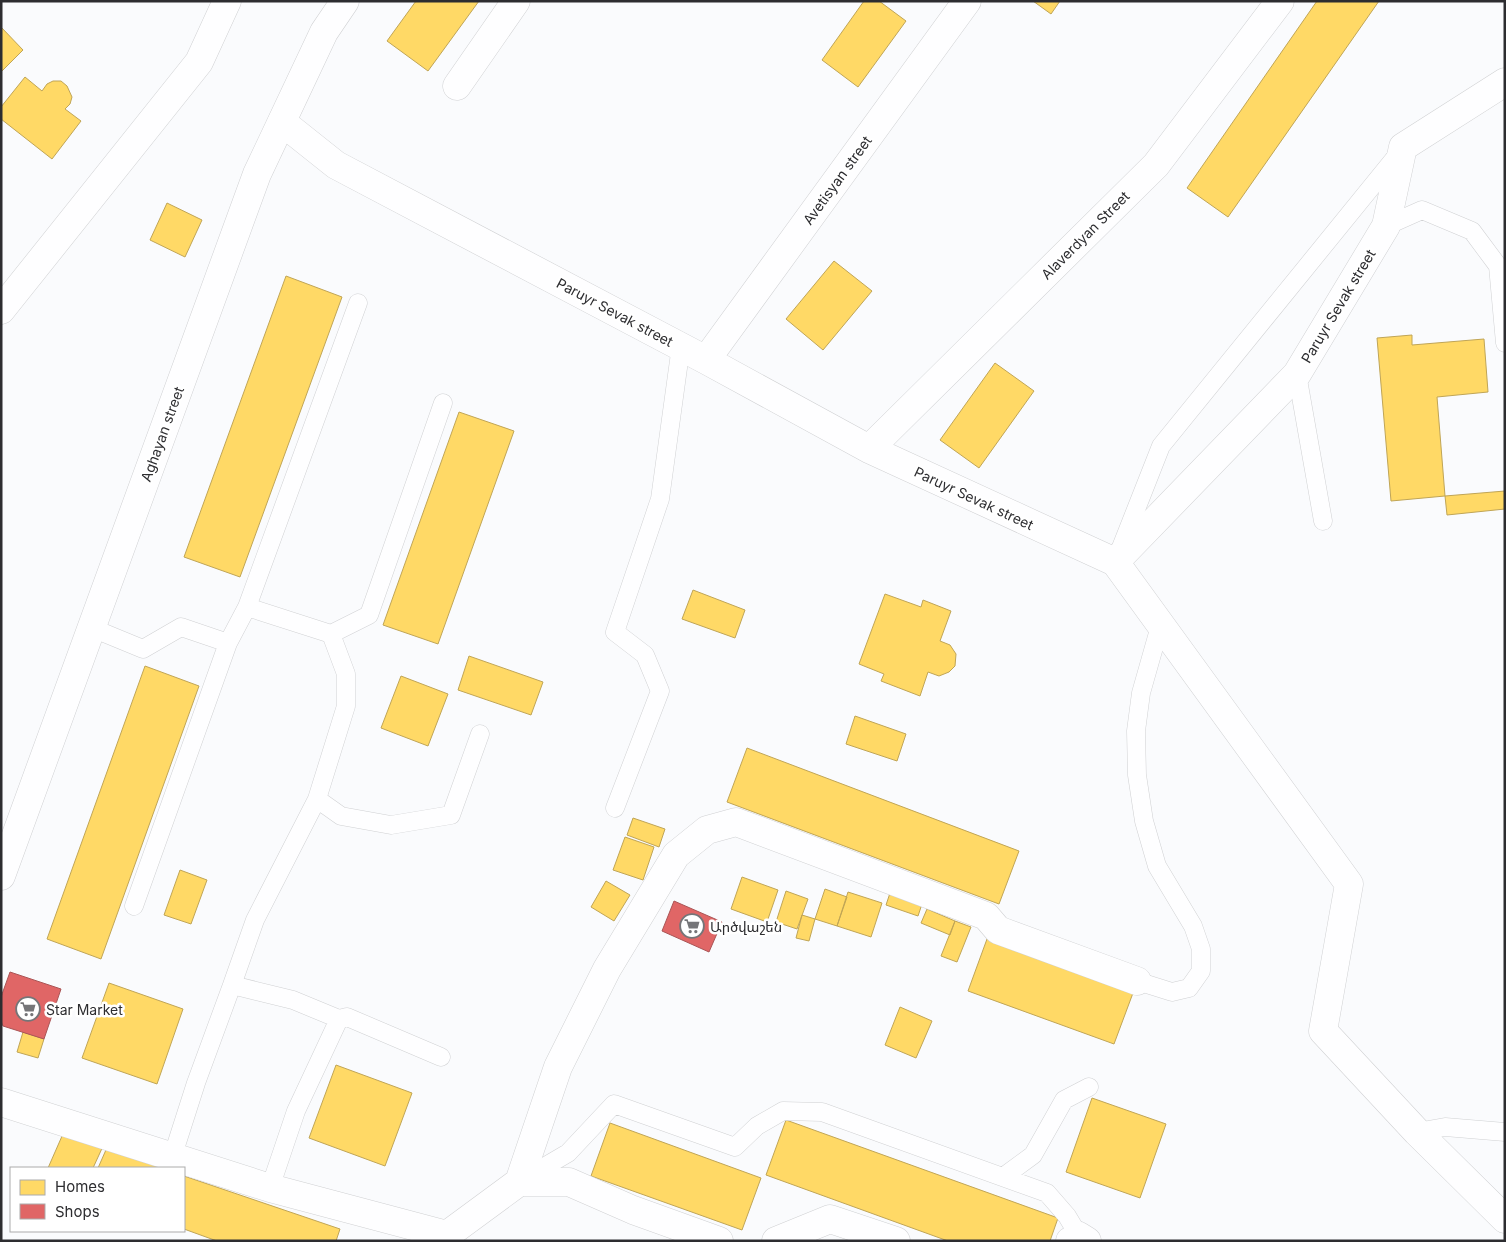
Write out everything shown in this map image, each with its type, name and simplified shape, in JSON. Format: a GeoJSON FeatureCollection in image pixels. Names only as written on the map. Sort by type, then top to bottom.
{"type":"FeatureCollection","features":[{"type":"Feature","properties":{"kind":"street"},"geometry":{"type":"LineString","coordinates":[[1,310],[10,290],[199,62],[227,1]]}},
{"type":"Feature","properties":{"kind":"street","name":"Aghayan street"},"geometry":{"type":"LineString","coordinates":[[1,876],[257,174],[324,32],[345,1]]}},
{"type":"Feature","properties":{"kind":"street"},"geometry":{"type":"LineString","coordinates":[[457,86],[516,1]]}},
{"type":"Feature","properties":{"kind":"street","name":"Avetisyan street"},"geometry":{"type":"LineString","coordinates":[[706,360],[967,1]]}},
{"type":"Feature","properties":{"kind":"street","name":"Alaverdyan Street"},"geometry":{"type":"LineString","coordinates":[[868,449],[1156,166],[1280,1]]}},
{"type":"Feature","properties":{"kind":"street"},"geometry":{"type":"LineString","coordinates":[[1403,147],[1505,82]]}},
{"type":"Feature","properties":{"kind":"street","name":"Paruyr Sevak street"},"geometry":{"type":"LineString","coordinates":[[282,122],[336,165],[681,346],[868,449],[1115,562],[1298,374],[1386,226],[1403,147]]}},
{"type":"Feature","properties":{"kind":"street"},"geometry":{"type":"LineString","coordinates":[[1115,562],[1349,884],[1323,1031],[1417,1132],[1505,1219]]}},
{"type":"Feature","properties":{"kind":"street"},"geometry":{"type":"LineString","coordinates":[[1,1102],[415,1234],[447,1235],[519,1182],[558,1067],[607,969],[676,855],[707,830],[736,822],[986,916],[998,930],[1137,981]]}},
{"type":"Feature","properties":{"kind":"street"},"geometry":{"type":"LineString","coordinates":[[519,1182],[569,1182],[633,1210],[719,1241]]}},
{"type":"Feature","properties":{"kind":"street"},"geometry":{"type":"LineString","coordinates":[[776,1241],[830,1219],[896,1241]]}},
{"type":"Feature","properties":{"kind":"lane"},"geometry":{"type":"LineString","coordinates":[[1115,562],[1161,446],[1403,147]]}},
{"type":"Feature","properties":{"kind":"lane"},"geometry":{"type":"LineString","coordinates":[[1386,226],[1422,210],[1472,231],[1498,266],[1505,343]]}},
{"type":"Feature","properties":{"kind":"lane"},"geometry":{"type":"LineString","coordinates":[[134,906],[228,643],[247,607],[358,303]]}},
{"type":"Feature","properties":{"kind":"lane"},"geometry":{"type":"LineString","coordinates":[[615,808],[660,691],[645,655],[615,632],[660,499],[681,346]]}},
{"type":"Feature","properties":{"kind":"lane"},"geometry":{"type":"LineString","coordinates":[[1298,374],[1323,521]]}},
{"type":"Feature","properties":{"kind":"lane"},"geometry":{"type":"LineString","coordinates":[[247,607],[331,634],[369,615],[444,403]]}},
{"type":"Feature","properties":{"kind":"lane"},"geometry":{"type":"LineString","coordinates":[[1137,981],[1172,992],[1189,988],[1201,971],[1201,948],[1193,926],[1157,866],[1144,821],[1137,775],[1136,731],[1141,693],[1160,626]]}},
{"type":"Feature","properties":{"kind":"lane"},"geometry":{"type":"LineString","coordinates":[[92,628],[143,649],[181,627],[228,643]]}},
{"type":"Feature","properties":{"kind":"lane"},"geometry":{"type":"LineString","coordinates":[[172,1158],[196,1083],[255,920],[316,799],[346,706],[346,674],[331,634]]}},
{"type":"Feature","properties":{"kind":"lane"},"geometry":{"type":"LineString","coordinates":[[316,799],[341,816],[390,825],[451,815],[480,734]]}},
{"type":"Feature","properties":{"kind":"lane"},"geometry":{"type":"LineString","coordinates":[[232,985],[293,1000],[340,1019],[347,1017],[441,1057]]}},
{"type":"Feature","properties":{"kind":"lane"},"geometry":{"type":"LineString","coordinates":[[270,1188],[296,1111],[340,1019]]}},
{"type":"Feature","properties":{"kind":"lane"},"geometry":{"type":"LineString","coordinates":[[1003,1177],[1033,1155],[1064,1100],[1089,1087]]}},
{"type":"Feature","properties":{"kind":"lane"},"geometry":{"type":"LineString","coordinates":[[519,1182],[568,1153],[614,1104],[735,1148],[757,1126],[783,1111],[822,1112],[1046,1193],[1067,1216],[1079,1239]]}},
{"type":"Feature","properties":{"kind":"lane"},"geometry":{"type":"LineString","coordinates":[[1417,1132],[1445,1127],[1505,1132]]}},
{"type":"Feature","properties":{"kind":"building: Homes"},"geometry":{"type":"Polygon","coordinates":[[[416,1],[479,1],[428,71],[387,41],[416,1]]]}},
{"type":"Feature","properties":{"kind":"building: Homes"},"geometry":{"type":"Polygon","coordinates":[[[864,1],[879,1],[906,21],[858,87],[822,60],[864,1]]]}},
{"type":"Feature","properties":{"kind":"building: Homes"},"geometry":{"type":"Polygon","coordinates":[[[1033,1],[1060,1],[1051,14],[1033,1]]]}},
{"type":"Feature","properties":{"kind":"building: Homes"},"geometry":{"type":"Polygon","coordinates":[[[1317,1],[1379,1],[1228,217],[1187,188],[1317,1]]]}},
{"type":"Feature","properties":{"kind":"building: Homes"},"geometry":{"type":"Polygon","coordinates":[[[1,27],[23,50],[1,72],[1,27]]]}},
{"type":"Feature","properties":{"kind":"building: Homes"},"geometry":{"type":"Polygon","coordinates":[[[25,77],[42,91],[47,84],[53,81],[61,81],[67,86],[72,97],[70,104],[65,109],[81,121],[52,159],[1,119],[1,107],[25,77]]]}},
{"type":"Feature","properties":{"kind":"building: Homes"},"geometry":{"type":"Polygon","coordinates":[[[167,203],[202,220],[185,257],[150,240],[167,203]]]}},
{"type":"Feature","properties":{"kind":"building: Homes"},"geometry":{"type":"Polygon","coordinates":[[[834,261],[872,291],[823,350],[786,319],[834,261]]]}},
{"type":"Feature","properties":{"kind":"building: Homes"},"geometry":{"type":"Polygon","coordinates":[[[286,276],[342,297],[240,577],[184,557],[286,276]]]}},
{"type":"Feature","properties":{"kind":"building: Homes"},"geometry":{"type":"Polygon","coordinates":[[[1412,335],[1412,345],[1484,339],[1488,392],[1437,397],[1445,496],[1391,501],[1377,338],[1412,335]]]}},
{"type":"Feature","properties":{"kind":"building: Homes"},"geometry":{"type":"Polygon","coordinates":[[[995,363],[1034,391],[979,468],[940,440],[995,363]]]}},
{"type":"Feature","properties":{"kind":"building: Homes"},"geometry":{"type":"Polygon","coordinates":[[[459,412],[514,431],[438,644],[383,625],[459,412]]]}},
{"type":"Feature","properties":{"kind":"building: Homes"},"geometry":{"type":"Polygon","coordinates":[[[1505,491],[1505,509],[1447,515],[1445,496],[1505,491]]]}},
{"type":"Feature","properties":{"kind":"building: Homes"},"geometry":{"type":"Polygon","coordinates":[[[693,590],[745,610],[735,638],[682,619],[693,590]]]}},
{"type":"Feature","properties":{"kind":"building: Homes"},"geometry":{"type":"Polygon","coordinates":[[[885,594],[921,607],[923,600],[951,611],[940,641],[950,645],[956,654],[955,666],[949,672],[939,676],[928,672],[920,696],[881,681],[884,674],[859,664],[885,594]]]}},
{"type":"Feature","properties":{"kind":"building: Homes"},"geometry":{"type":"Polygon","coordinates":[[[469,656],[543,682],[531,715],[458,690],[469,656]]]}},
{"type":"Feature","properties":{"kind":"building: Homes"},"geometry":{"type":"Polygon","coordinates":[[[145,666],[199,686],[101,959],[47,939],[145,666]]]}},
{"type":"Feature","properties":{"kind":"building: Homes"},"geometry":{"type":"Polygon","coordinates":[[[401,676],[448,694],[428,746],[381,728],[401,676]]]}},
{"type":"Feature","properties":{"kind":"building: Homes"},"geometry":{"type":"Polygon","coordinates":[[[855,716],[906,734],[897,761],[846,744],[855,716]]]}},
{"type":"Feature","properties":{"kind":"building: Homes"},"geometry":{"type":"Polygon","coordinates":[[[747,748],[1019,851],[999,904],[727,802],[747,748]]]}},
{"type":"Feature","properties":{"kind":"building: Homes"},"geometry":{"type":"Polygon","coordinates":[[[633,818],[665,829],[659,847],[627,835],[633,818]]]}},
{"type":"Feature","properties":{"kind":"building: Homes"},"geometry":{"type":"Polygon","coordinates":[[[625,837],[654,847],[643,880],[613,870],[625,837]]]}},
{"type":"Feature","properties":{"kind":"building: Homes"},"geometry":{"type":"Polygon","coordinates":[[[180,870],[207,880],[191,924],[164,915],[180,870]]]}},
{"type":"Feature","properties":{"kind":"building: Homes"},"geometry":{"type":"Polygon","coordinates":[[[742,877],[778,890],[767,922],[731,909],[742,877]]]}},
{"type":"Feature","properties":{"kind":"building: Homes"},"geometry":{"type":"Polygon","coordinates":[[[606,881],[630,895],[614,921],[591,907],[606,881]]]}},
{"type":"Feature","properties":{"kind":"building: Homes"},"geometry":{"type":"Polygon","coordinates":[[[825,889],[847,897],[837,926],[815,919],[825,889]]]}},
{"type":"Feature","properties":{"kind":"building: Homes"},"geometry":{"type":"Polygon","coordinates":[[[891,890],[923,901],[918,916],[886,905],[891,890]]]}},
{"type":"Feature","properties":{"kind":"building: Homes"},"geometry":{"type":"Polygon","coordinates":[[[786,891],[808,899],[797,929],[776,922],[786,891]]]}},
{"type":"Feature","properties":{"kind":"building: Homes"},"geometry":{"type":"Polygon","coordinates":[[[848,892],[882,903],[871,937],[837,926],[848,892]]]}},
{"type":"Feature","properties":{"kind":"building: Homes"},"geometry":{"type":"Polygon","coordinates":[[[927,909],[955,921],[950,935],[921,923],[927,909]]]}},
{"type":"Feature","properties":{"kind":"building: Homes"},"geometry":{"type":"Polygon","coordinates":[[[802,915],[815,919],[809,941],[796,938],[802,915]]]}},
{"type":"Feature","properties":{"kind":"building: Homes"},"geometry":{"type":"Polygon","coordinates":[[[955,921],[971,927],[957,962],[941,956],[955,921]]]}},
{"type":"Feature","properties":{"kind":"building: Homes"},"geometry":{"type":"Polygon","coordinates":[[[987,939],[1133,993],[1114,1044],[968,991],[987,939]]]}},
{"type":"Feature","properties":{"kind":"building: Homes"},"geometry":{"type":"Polygon","coordinates":[[[109,983],[183,1009],[157,1084],[82,1058],[109,983]]]}},
{"type":"Feature","properties":{"kind":"building: Homes"},"geometry":{"type":"Polygon","coordinates":[[[900,1007],[932,1021],[916,1058],[885,1045],[900,1007]]]}},
{"type":"Feature","properties":{"kind":"building: Homes"},"geometry":{"type":"Polygon","coordinates":[[[23,1032],[44,1039],[38,1058],[17,1052],[23,1032]]]}},
{"type":"Feature","properties":{"kind":"building: Homes"},"geometry":{"type":"Polygon","coordinates":[[[336,1065],[412,1093],[385,1166],[309,1138],[336,1065]]]}},
{"type":"Feature","properties":{"kind":"building: Homes"},"geometry":{"type":"Polygon","coordinates":[[[1092,1098],[1166,1124],[1140,1198],[1066,1172],[1092,1098]]]}},
{"type":"Feature","properties":{"kind":"building: Homes"},"geometry":{"type":"Polygon","coordinates":[[[786,1120],[1058,1218],[1050,1241],[948,1241],[766,1175],[786,1120]]]}},
{"type":"Feature","properties":{"kind":"building: Homes"},"geometry":{"type":"Polygon","coordinates":[[[610,1123],[761,1178],[742,1230],[591,1176],[610,1123]]]}},
{"type":"Feature","properties":{"kind":"building: Homes"},"geometry":{"type":"Polygon","coordinates":[[[66,1127],[104,1144],[93,1167],[48,1167],[66,1127]]]}},
{"type":"Feature","properties":{"kind":"building: Homes"},"geometry":{"type":"Polygon","coordinates":[[[109,1143],[165,1167],[98,1167],[109,1143]]]}},
{"type":"Feature","properties":{"kind":"building: Homes"},"geometry":{"type":"Polygon","coordinates":[[[185,1176],[340,1229],[336,1241],[217,1241],[185,1229],[185,1176]]]}},
{"type":"Feature","properties":{"kind":"building: Shops","name":"Արծվաշեն"},"geometry":{"type":"Polygon","coordinates":[[[674,901],[722,922],[709,952],[662,931],[674,901]]]}},
{"type":"Feature","properties":{"kind":"building: Shops","name":"Star Market"},"geometry":{"type":"Polygon","coordinates":[[[10,972],[61,989],[44,1039],[3,1026],[1,1021],[1,997],[10,972]]]}},
{"type":"Feature","properties":{"kind":"place","name":"Արծվաշեն"},"geometry":{"type":"Point","coordinates":[692,926]}},
{"type":"Feature","properties":{"kind":"place","name":"Star Market"},"geometry":{"type":"Point","coordinates":[28,1009]}}]}
